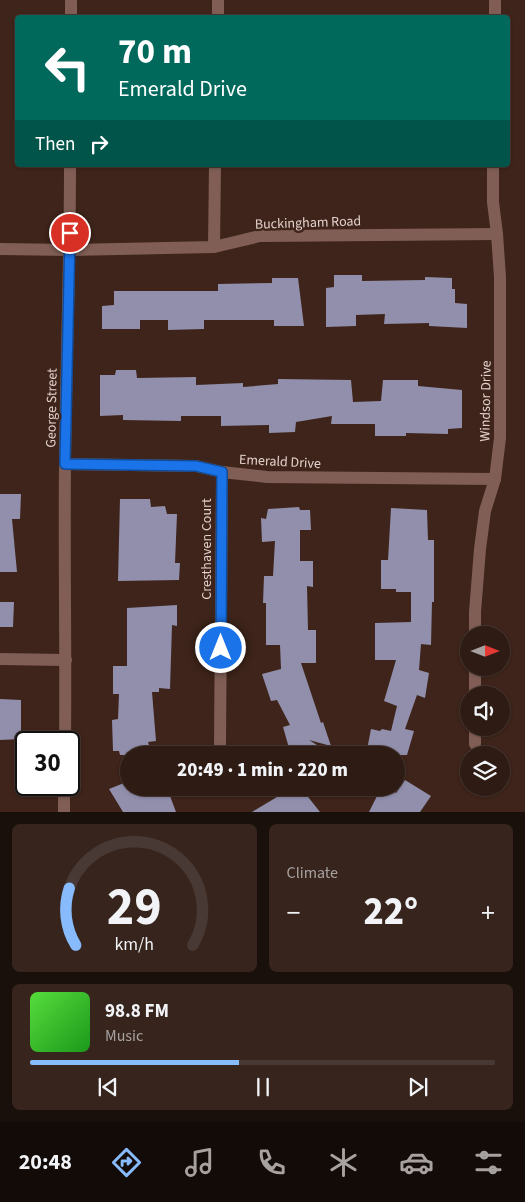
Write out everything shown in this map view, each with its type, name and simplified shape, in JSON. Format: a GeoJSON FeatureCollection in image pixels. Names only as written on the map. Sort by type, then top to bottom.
{"type":"FeatureCollection","features":[{"type":"Feature","properties":{"kind":"street"},"geometry":{"type":"LineString","coordinates":[[70,0],[70,15]]}},
{"type":"Feature","properties":{"kind":"street"},"geometry":{"type":"LineString","coordinates":[[218,0],[218,15]]}},
{"type":"Feature","properties":{"kind":"street"},"geometry":{"type":"LineString","coordinates":[[495,15],[496,0]]}},
{"type":"Feature","properties":{"kind":"street","name":"George Street"},"geometry":{"type":"LineString","coordinates":[[65,731],[65,464],[70,167]]}},
{"type":"Feature","properties":{"kind":"street"},"geometry":{"type":"LineString","coordinates":[[214,247],[215,167]]}},
{"type":"Feature","properties":{"kind":"street","name":"Windsor Drive"},"geometry":{"type":"LineString","coordinates":[[475,626],[480,549],[486,511],[495,479],[500,438],[500,277],[493,202],[493,167]]}},
{"type":"Feature","properties":{"kind":"street","name":"Buckingham Road"},"geometry":{"type":"LineString","coordinates":[[0,249],[70,250],[214,247],[260,236],[497,234]]}},
{"type":"Feature","properties":{"kind":"street","name":"Emerald Drive"},"geometry":{"type":"LineString","coordinates":[[65,464],[196,466],[222,472],[267,477],[495,479]]}},
{"type":"Feature","properties":{"kind":"street","name":"Cresthaven Court"},"geometry":{"type":"LineString","coordinates":[[220,745],[222,472]]}},
{"type":"Feature","properties":{"kind":"street"},"geometry":{"type":"LineString","coordinates":[[0,660],[66,660]]}},
{"type":"Feature","properties":{"kind":"street"},"geometry":{"type":"LineString","coordinates":[[475,736],[475,744]]}},
{"type":"Feature","properties":{"kind":"street"},"geometry":{"type":"LineString","coordinates":[[64,796],[64,812]]}},
{"type":"Feature","properties":{"kind":"building"},"geometry":{"type":"Polygon","coordinates":[[[334,275],[362,275],[362,281],[425,280],[425,277],[452,278],[452,289],[455,289],[455,303],[467,304],[467,328],[429,326],[429,323],[384,324],[385,314],[356,315],[356,326],[326,327],[326,288],[334,287],[334,275]]]}},
{"type":"Feature","properties":{"kind":"building"},"geometry":{"type":"Polygon","coordinates":[[[272,278],[298,278],[304,326],[274,326],[274,320],[204,320],[204,329],[168,330],[168,320],[140,320],[140,329],[102,329],[102,306],[114,305],[114,291],[218,291],[218,284],[272,283],[272,278]]]}},
{"type":"Feature","properties":{"kind":"building"},"geometry":{"type":"Polygon","coordinates":[[[116,370],[136,370],[137,378],[196,377],[196,385],[243,383],[243,387],[278,384],[278,379],[351,380],[353,402],[381,401],[383,380],[418,380],[418,386],[462,390],[462,428],[448,429],[448,434],[406,433],[406,436],[375,436],[375,424],[331,424],[332,416],[296,422],[295,432],[269,433],[269,425],[221,426],[221,416],[181,416],[181,421],[123,420],[123,415],[100,416],[100,375],[115,375],[116,370]]]}},
{"type":"Feature","properties":{"kind":"building"},"geometry":{"type":"Polygon","coordinates":[[[0,494],[21,494],[20,519],[12,519],[17,572],[0,572],[0,494]]]}},
{"type":"Feature","properties":{"kind":"building"},"geometry":{"type":"Polygon","coordinates":[[[120,499],[150,499],[151,507],[165,506],[167,514],[177,514],[175,563],[180,563],[179,580],[118,581],[120,499]]]}},
{"type":"Feature","properties":{"kind":"building"},"geometry":{"type":"Polygon","coordinates":[[[299,507],[300,510],[310,510],[311,530],[300,530],[300,561],[313,561],[313,587],[307,586],[308,630],[316,630],[316,663],[301,663],[321,723],[323,722],[331,746],[309,740],[319,746],[288,746],[283,727],[290,725],[277,700],[271,701],[262,674],[281,669],[280,645],[266,645],[266,603],[263,603],[264,576],[273,576],[275,541],[262,542],[261,518],[266,519],[268,509],[299,507]]]}},
{"type":"Feature","properties":{"kind":"building"},"geometry":{"type":"Polygon","coordinates":[[[391,508],[427,510],[428,540],[434,540],[434,602],[432,602],[431,645],[421,644],[419,670],[429,673],[425,698],[417,695],[405,729],[414,731],[407,755],[405,755],[405,746],[368,746],[371,729],[391,731],[397,706],[384,701],[396,660],[375,660],[375,623],[411,622],[411,592],[381,589],[381,560],[388,560],[391,508]]]}},
{"type":"Feature","properties":{"kind":"building"},"geometry":{"type":"Polygon","coordinates":[[[0,602],[14,602],[13,627],[0,627],[0,602]]]}},
{"type":"Feature","properties":{"kind":"building"},"geometry":{"type":"Polygon","coordinates":[[[177,605],[177,626],[172,625],[170,689],[159,688],[159,692],[152,692],[156,741],[148,742],[149,745],[145,746],[120,746],[120,755],[119,751],[113,751],[112,720],[118,719],[119,694],[113,694],[113,666],[127,666],[127,608],[177,605]]]}},
{"type":"Feature","properties":{"kind":"building"},"geometry":{"type":"Polygon","coordinates":[[[0,699],[21,700],[21,731],[15,731],[15,739],[0,740],[0,699]]]}},
{"type":"Feature","properties":{"kind":"building"},"geometry":{"type":"Polygon","coordinates":[[[405,780],[431,796],[420,812],[369,812],[377,796],[405,796],[405,780]]]}},
{"type":"Feature","properties":{"kind":"building"},"geometry":{"type":"Polygon","coordinates":[[[120,785],[120,796],[170,796],[176,812],[123,812],[109,789],[120,785]]]}},
{"type":"Feature","properties":{"kind":"building"},"geometry":{"type":"Polygon","coordinates":[[[279,796],[307,796],[320,812],[252,812],[279,796]]]}},
{"type":"Feature","properties":{"kind":"route"},"geometry":{"type":"LineString","coordinates":[[70,233],[65,464],[196,466],[222,472],[221,648]]}}]}
